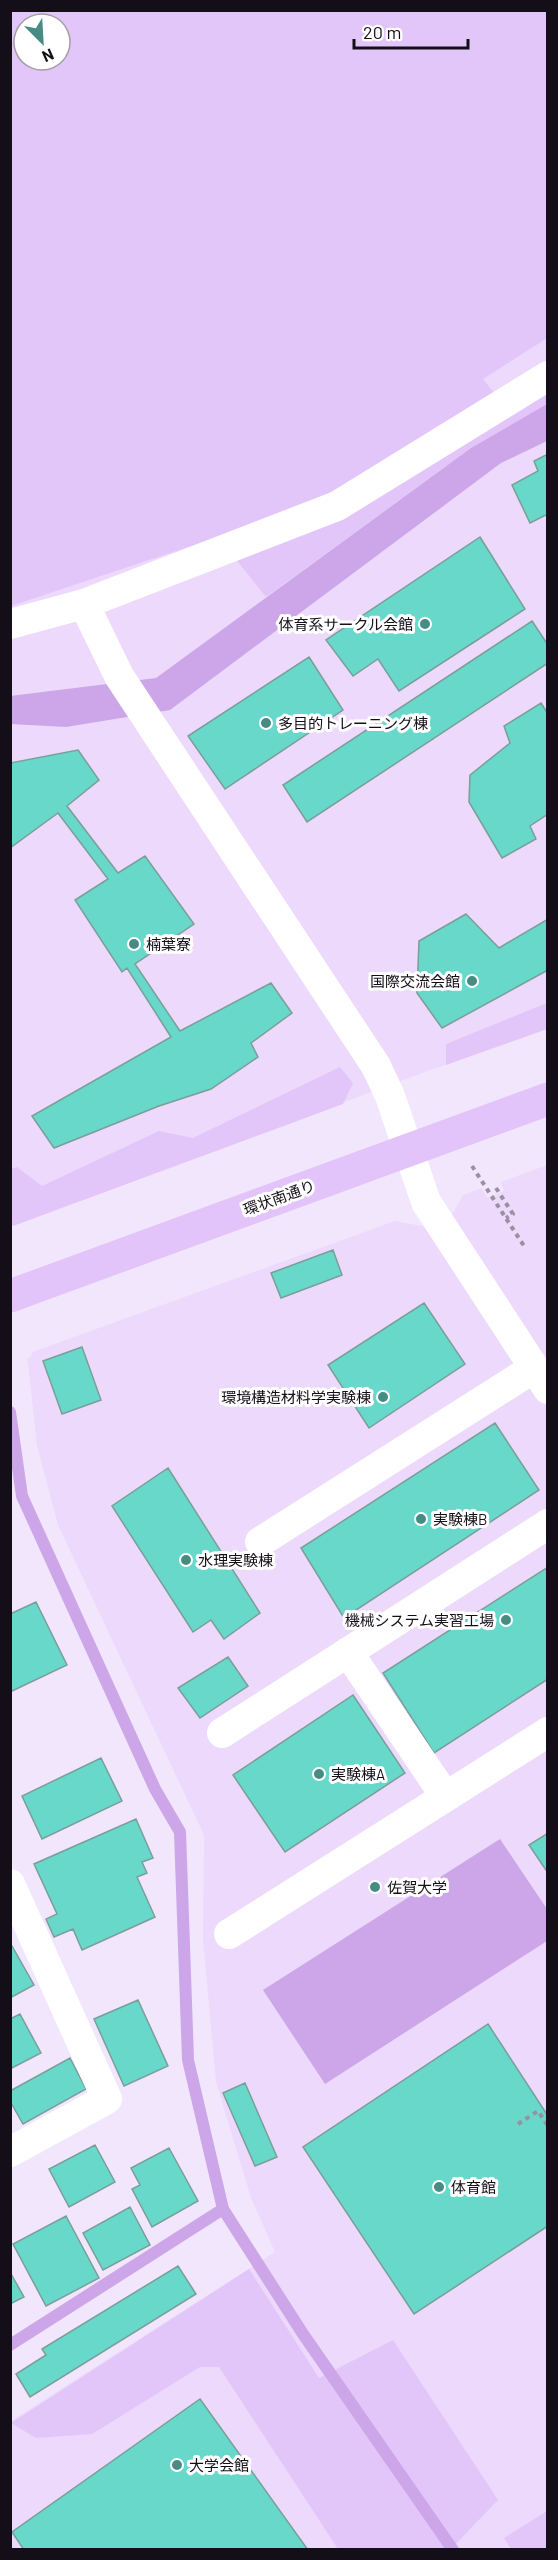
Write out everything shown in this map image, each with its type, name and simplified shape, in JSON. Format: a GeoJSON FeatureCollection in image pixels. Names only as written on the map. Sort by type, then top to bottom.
{"type":"FeatureCollection","features":[{"type":"Feature","properties":{"kind":"highway","name":"環状南通り"},"geometry":{"type":"LineString","coordinates":[[10,1296],[548,1099]]}},
{"type":"Feature","properties":{"kind":"street"},"geometry":{"type":"LineString","coordinates":[[10,624],[84,604],[337,506],[548,376]]}},
{"type":"Feature","properties":{"kind":"street"},"geometry":{"type":"LineString","coordinates":[[84,604],[119,676],[376,1066],[390,1096],[426,1202],[541,1378],[260,1542]]}},
{"type":"Feature","properties":{"kind":"street"},"geometry":{"type":"LineString","coordinates":[[222,1733],[548,1524]]}},
{"type":"Feature","properties":{"kind":"street"},"geometry":{"type":"LineString","coordinates":[[348,1652],[445,1797]]}},
{"type":"Feature","properties":{"kind":"street"},"geometry":{"type":"LineString","coordinates":[[229,1934],[548,1732]]}},
{"type":"Feature","properties":{"kind":"street"},"geometry":{"type":"LineString","coordinates":[[10,1884],[106,2099],[10,2152]]}},
{"type":"Feature","properties":{"kind":"path"},"geometry":{"type":"LineString","coordinates":[[496,1188],[513,1214],[506,1218]]}},
{"type":"Feature","properties":{"kind":"path"},"geometry":{"type":"LineString","coordinates":[[488,1190],[524,1246]]}},
{"type":"Feature","properties":{"kind":"path"},"geometry":{"type":"LineString","coordinates":[[518,2124],[538,2111],[548,2126]]}},
{"type":"Feature","properties":{"kind":"shaded area"},"geometry":{"type":"Polygon","coordinates":[[[10,11],[548,11],[547,1029],[422,1073],[13,1226],[10,1219],[10,11]]]}},
{"type":"Feature","properties":{"kind":"shaded area"},"geometry":{"type":"Polygon","coordinates":[[[10,11],[547,11],[547,338],[483,379],[506,408],[547,383],[547,404],[471,448],[266,597],[218,537],[11,606],[10,11]]]}},
{"type":"Feature","properties":{"kind":"shaded area"},"geometry":{"type":"Polygon","coordinates":[[[547,404],[547,441],[501,463],[170,710],[66,727],[11,724],[10,696],[156,678],[471,448],[547,404]]]}},
{"type":"Feature","properties":{"kind":"shaded area"},"geometry":{"type":"Polygon","coordinates":[[[547,1003],[547,1029],[446,1065],[446,1044],[547,1003]]]}},
{"type":"Feature","properties":{"kind":"shaded area"},"geometry":{"type":"Polygon","coordinates":[[[340,1067],[353,1083],[343,1104],[13,1226],[11,1224],[11,1169],[17,1167],[42,1186],[159,1131],[193,1138],[340,1067]]]}},
{"type":"Feature","properties":{"kind":"shaded area","name":"佐賀大学"},"geometry":{"type":"Polygon","coordinates":[[[547,1165],[547,2549],[11,2550],[11,2421],[275,2252],[251,2198],[216,2082],[203,1939],[204,1835],[58,1525],[37,1446],[27,1354],[395,1221],[422,1226],[453,1213],[463,1195],[482,1188],[487,1198],[504,1191],[501,1182],[547,1165]]]}},
{"type":"Feature","properties":{"kind":"shaded area"},"geometry":{"type":"Polygon","coordinates":[[[500,1839],[547,1909],[547,1941],[325,2084],[263,1990],[500,1839]]]}},
{"type":"Feature","properties":{"kind":"shaded area"},"geometry":{"type":"Polygon","coordinates":[[[249,2269],[319,2378],[393,2340],[498,2500],[451,2549],[338,2549],[219,2367],[200,2367],[92,2434],[36,2438],[11,2423],[249,2269]]]}},
{"type":"Feature","properties":{"kind":"shaded area"},"geometry":{"type":"Polygon","coordinates":[[[547,2511],[547,2549],[511,2549],[504,2538],[547,2511]]]}},
{"type":"Feature","properties":{"kind":"pier"},"geometry":{"type":"Polygon","coordinates":[[[11,1227],[33,1347],[31,1357],[10,1365],[11,1227]]]}},
{"type":"Feature","properties":{"kind":"building"},"geometry":{"type":"Polygon","coordinates":[[[548,454],[548,514],[530,523],[512,485],[538,471],[534,461],[548,454]]]}},
{"type":"Feature","properties":{"kind":"building","name":"体育系サークル会館"},"geometry":{"type":"Polygon","coordinates":[[[480,537],[525,609],[399,691],[378,659],[353,676],[326,640],[480,537]]]}},
{"type":"Feature","properties":{"kind":"building"},"geometry":{"type":"Polygon","coordinates":[[[532,621],[548,645],[548,663],[307,822],[283,785],[532,621]]]}},
{"type":"Feature","properties":{"kind":"building","name":"多目的トレーニング棟"},"geometry":{"type":"Polygon","coordinates":[[[309,657],[343,710],[225,789],[188,736],[309,657]]]}},
{"type":"Feature","properties":{"kind":"building"},"geometry":{"type":"Polygon","coordinates":[[[541,703],[548,714],[548,814],[530,826],[536,839],[502,858],[469,802],[470,775],[510,743],[504,726],[541,703]]]}},
{"type":"Feature","properties":{"kind":"building","name":"楠葉寮"},"geometry":{"type":"Polygon","coordinates":[[[78,750],[99,780],[67,806],[118,873],[145,856],[194,924],[135,964],[180,1031],[271,983],[292,1013],[251,1043],[258,1057],[211,1089],[159,1106],[54,1148],[32,1116],[171,1037],[127,968],[122,972],[75,900],[108,879],[58,813],[10,848],[10,763],[78,750]]]}},
{"type":"Feature","properties":{"kind":"building","name":"国際交流会館"},"geometry":{"type":"Polygon","coordinates":[[[466,914],[499,948],[548,919],[548,970],[442,1028],[417,993],[419,941],[466,914]]]}},
{"type":"Feature","properties":{"kind":"building"},"geometry":{"type":"Polygon","coordinates":[[[333,1250],[342,1275],[281,1298],[271,1273],[333,1250]]]}},
{"type":"Feature","properties":{"kind":"building","name":"環境構造材料学実験棟"},"geometry":{"type":"Polygon","coordinates":[[[424,1303],[465,1364],[369,1428],[328,1365],[424,1303]]]}},
{"type":"Feature","properties":{"kind":"building"},"geometry":{"type":"Polygon","coordinates":[[[82,1347],[101,1400],[62,1414],[43,1361],[82,1347]]]}},
{"type":"Feature","properties":{"kind":"building","name":"実験棟B"},"geometry":{"type":"Polygon","coordinates":[[[495,1423],[539,1490],[344,1618],[301,1548],[495,1423]]]}},
{"type":"Feature","properties":{"kind":"building","name":"水理実験棟"},"geometry":{"type":"Polygon","coordinates":[[[168,1468],[260,1613],[224,1639],[211,1620],[193,1632],[112,1506],[168,1468]]]}},
{"type":"Feature","properties":{"kind":"building","name":"機械システム実習工場"},"geometry":{"type":"Polygon","coordinates":[[[548,1567],[548,1679],[434,1753],[383,1673],[548,1567]]]}},
{"type":"Feature","properties":{"kind":"building"},"geometry":{"type":"Polygon","coordinates":[[[36,1602],[67,1665],[10,1692],[10,1614],[36,1602]]]}},
{"type":"Feature","properties":{"kind":"building"},"geometry":{"type":"Polygon","coordinates":[[[228,1657],[248,1686],[200,1718],[178,1688],[228,1657]]]}},
{"type":"Feature","properties":{"kind":"building","name":"実験棟A"},"geometry":{"type":"Polygon","coordinates":[[[353,1695],[405,1773],[285,1852],[233,1775],[353,1695]]]}},
{"type":"Feature","properties":{"kind":"building"},"geometry":{"type":"Polygon","coordinates":[[[101,1758],[122,1801],[42,1839],[22,1796],[101,1758]]]}},
{"type":"Feature","properties":{"kind":"building"},"geometry":{"type":"Polygon","coordinates":[[[136,1819],[153,1858],[142,1862],[147,1873],[137,1877],[155,1917],[82,1950],[73,1929],[54,1937],[46,1919],[57,1914],[34,1864],[136,1819]]]}},
{"type":"Feature","properties":{"kind":"building"},"geometry":{"type":"Polygon","coordinates":[[[548,1833],[548,1873],[529,1845],[548,1833]]]}},
{"type":"Feature","properties":{"kind":"building"},"geometry":{"type":"Polygon","coordinates":[[[12,1946],[34,1985],[10,1998],[10,1947],[12,1946]]]}},
{"type":"Feature","properties":{"kind":"building"},"geometry":{"type":"Polygon","coordinates":[[[138,2000],[168,2066],[124,2086],[94,2019],[138,2000]]]}},
{"type":"Feature","properties":{"kind":"building"},"geometry":{"type":"Polygon","coordinates":[[[20,2014],[41,2053],[10,2069],[10,2019],[20,2014]]]}},
{"type":"Feature","properties":{"kind":"building","name":"体育館"},"geometry":{"type":"Polygon","coordinates":[[[488,2024],[548,2116],[548,2226],[414,2314],[303,2147],[488,2024]]]}},
{"type":"Feature","properties":{"kind":"building"},"geometry":{"type":"Polygon","coordinates":[[[70,2058],[86,2089],[23,2124],[10,2101],[10,2091],[70,2058]]]}},
{"type":"Feature","properties":{"kind":"building"},"geometry":{"type":"Polygon","coordinates":[[[245,2083],[277,2157],[255,2166],[223,2093],[245,2083]]]}},
{"type":"Feature","properties":{"kind":"building"},"geometry":{"type":"Polygon","coordinates":[[[95,2145],[115,2182],[69,2207],[49,2169],[95,2145]]]}},
{"type":"Feature","properties":{"kind":"building"},"geometry":{"type":"Polygon","coordinates":[[[169,2148],[198,2201],[152,2227],[132,2189],[140,2185],[131,2168],[169,2148]]]}},
{"type":"Feature","properties":{"kind":"building"},"geometry":{"type":"Polygon","coordinates":[[[130,2207],[150,2245],[103,2270],[83,2233],[130,2207]]]}},
{"type":"Feature","properties":{"kind":"building"},"geometry":{"type":"Polygon","coordinates":[[[66,2216],[99,2278],[46,2306],[13,2244],[66,2216]]]}},
{"type":"Feature","properties":{"kind":"building"},"geometry":{"type":"Polygon","coordinates":[[[178,2266],[196,2294],[30,2397],[16,2374],[46,2355],[42,2349],[178,2266]]]}},
{"type":"Feature","properties":{"kind":"building"},"geometry":{"type":"Polygon","coordinates":[[[10,2272],[24,2297],[10,2304],[10,2272]]]}},
{"type":"Feature","properties":{"kind":"building","name":"大学会館"},"geometry":{"type":"Polygon","coordinates":[[[200,2399],[308,2550],[24,2550],[12,2532],[200,2399]]]}},
{"type":"Feature","properties":{"kind":"waterway"},"geometry":{"type":"LineString","coordinates":[[10,1412],[22,1496],[155,1789],[180,1832],[188,2060],[223,2209],[303,2334],[453,2550]]}},
{"type":"Feature","properties":{"kind":"waterway"},"geometry":{"type":"LineString","coordinates":[[10,2345],[223,2209]]}},
{"type":"Feature","properties":{"kind":"place","name":"体育系サークル会館"},"geometry":{"type":"Point","coordinates":[425,624]}},
{"type":"Feature","properties":{"kind":"place","name":"多目的トレーニング棟"},"geometry":{"type":"Point","coordinates":[266,723]}},
{"type":"Feature","properties":{"kind":"place","name":"楠葉寮"},"geometry":{"type":"Point","coordinates":[134,944]}},
{"type":"Feature","properties":{"kind":"place","name":"国際交流会館"},"geometry":{"type":"Point","coordinates":[472,981]}},
{"type":"Feature","properties":{"kind":"place","name":"環境構造材料学実験棟"},"geometry":{"type":"Point","coordinates":[383,1397]}},
{"type":"Feature","properties":{"kind":"place","name":"実験棟B"},"geometry":{"type":"Point","coordinates":[421,1519]}},
{"type":"Feature","properties":{"kind":"place","name":"水理実験棟"},"geometry":{"type":"Point","coordinates":[186,1560]}},
{"type":"Feature","properties":{"kind":"place","name":"機械システム実習工場"},"geometry":{"type":"Point","coordinates":[506,1620]}},
{"type":"Feature","properties":{"kind":"place","name":"実験棟A"},"geometry":{"type":"Point","coordinates":[319,1774]}},
{"type":"Feature","properties":{"kind":"place","name":"佐賀大学"},"geometry":{"type":"Point","coordinates":[375,1887]}},
{"type":"Feature","properties":{"kind":"place","name":"体育館"},"geometry":{"type":"Point","coordinates":[439,2187]}},
{"type":"Feature","properties":{"kind":"place","name":"大学会館"},"geometry":{"type":"Point","coordinates":[177,2465]}}]}
